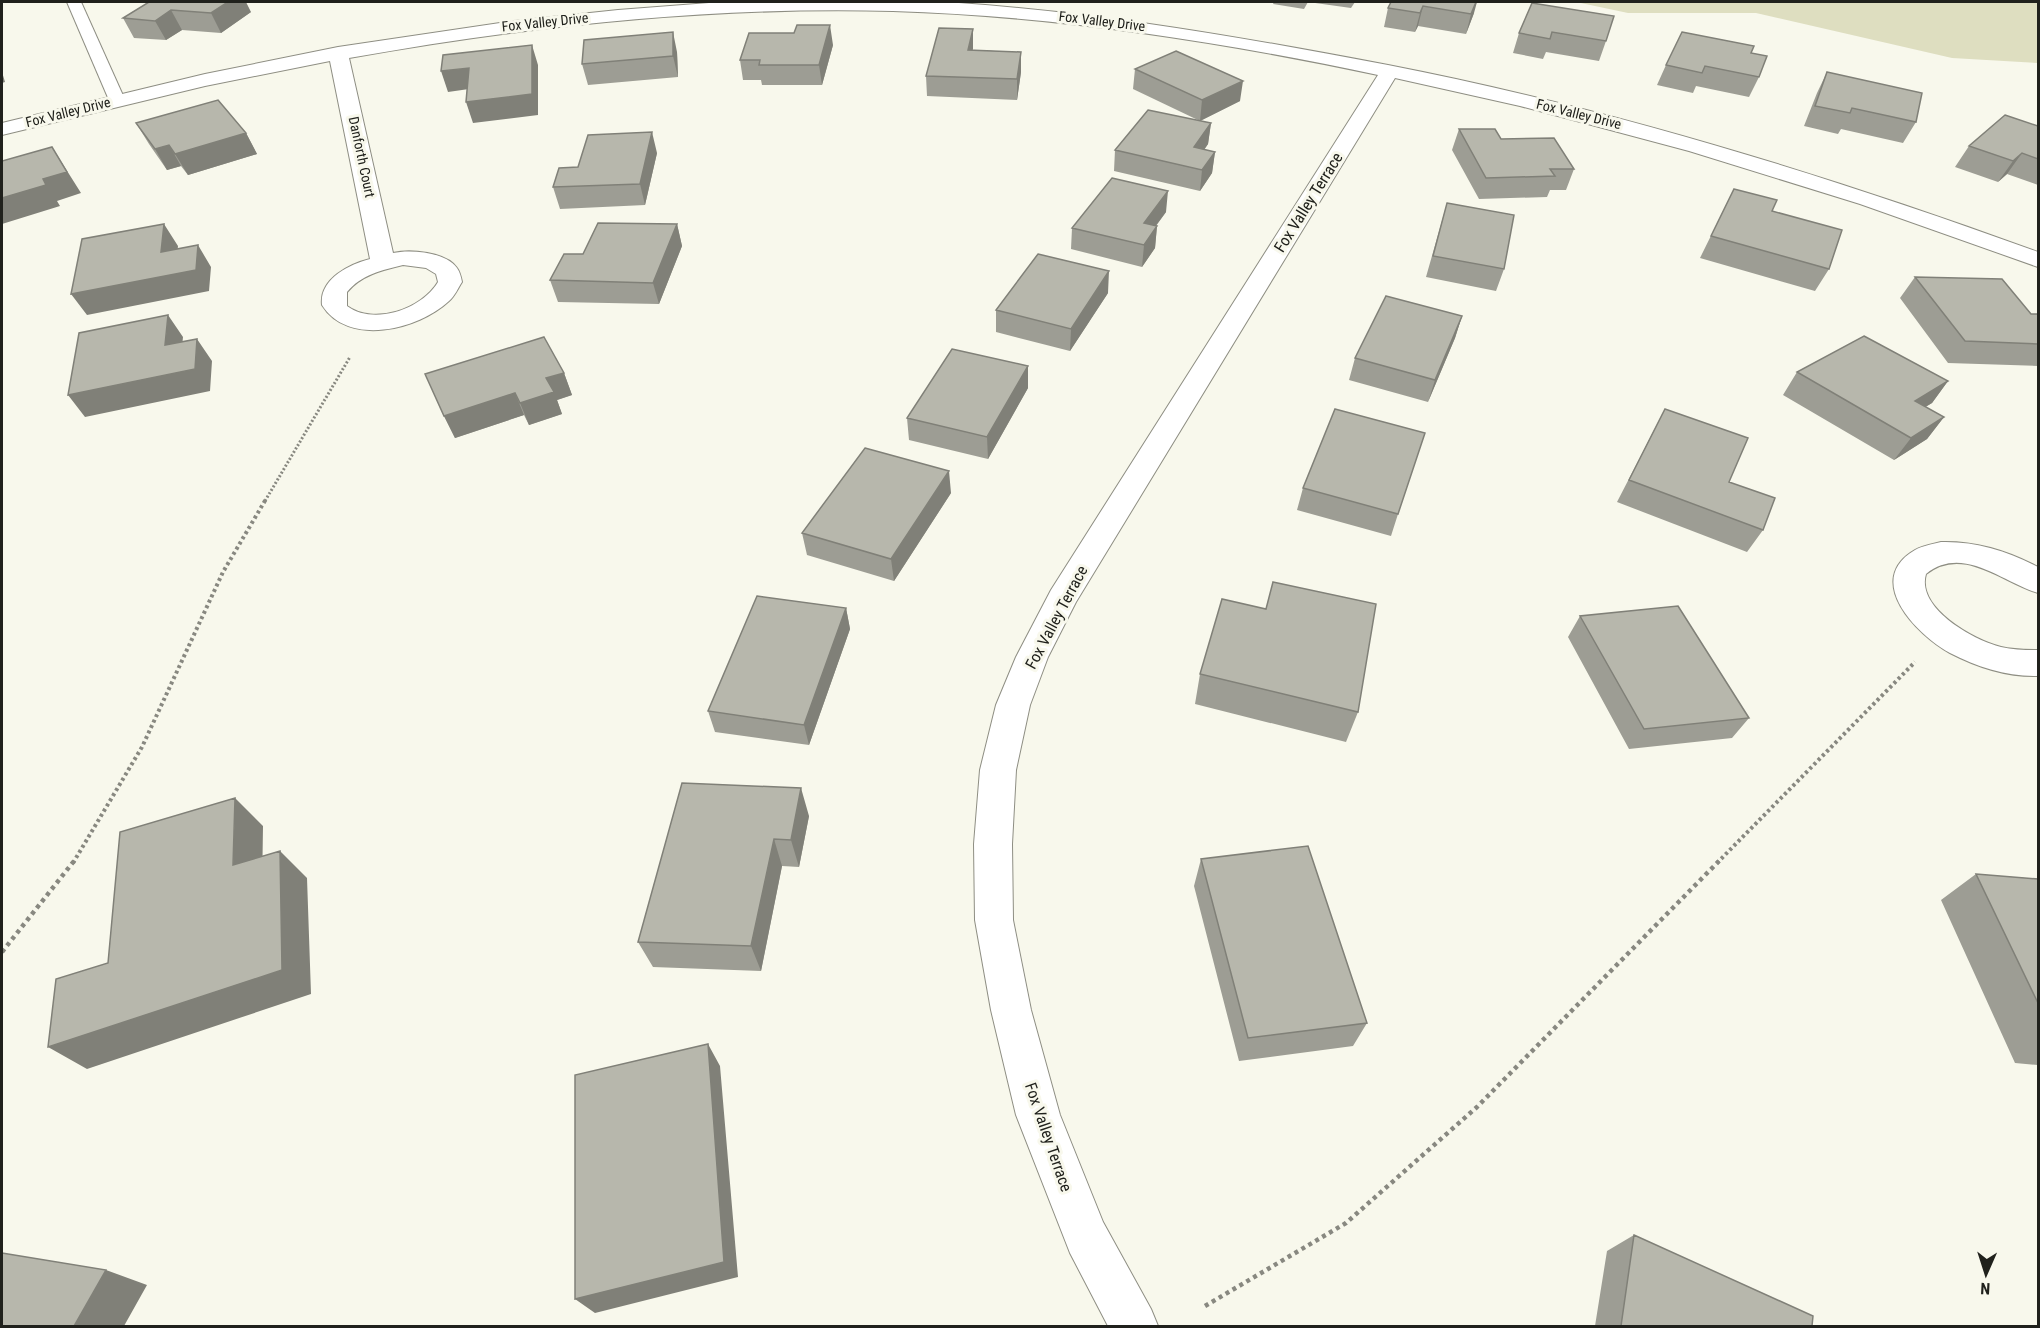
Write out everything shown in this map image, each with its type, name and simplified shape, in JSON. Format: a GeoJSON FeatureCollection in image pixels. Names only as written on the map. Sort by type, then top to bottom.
{"type":"FeatureCollection","features":[{"type":"Feature","properties":{"kind":"street","name":"Fox Valley Drive"},"geometry":{"type":"LineString","coordinates":[[2,129],[117,100],[338,53],[533,23],[732,4],[870,5],[1059,15],[1191,33],[1390,71],[1570,112],[1713,150],[1862,197],[2038,260]]}},
{"type":"Feature","properties":{"kind":"street","name":"Danforth Court"},"geometry":{"type":"LineString","coordinates":[[338,53],[383,262]]}},
{"type":"Feature","properties":{"kind":"street","name":"Fox Valley Terrace"},"geometry":{"type":"LineString","coordinates":[[1134,1326],[1086,1237],[1038,1115],[1011,1010],[994,920],[993,844],[998,770],[1013,705],[1032,657],[1062,598],[1390,71]]}},
{"type":"Feature","properties":{"kind":"street"},"geometry":{"type":"LineString","coordinates":[[2036,576],[1982,556],[1957,552],[1936,554],[1920,560],[1910,572],[1908,586],[1914,602],[1929,620],[1948,636],[1987,655],[2007,660],[2038,663]]}},
{"type":"Feature","properties":{"kind":"lane"},"geometry":{"type":"LineString","coordinates":[[74,2],[117,100]]}},
{"type":"Feature","properties":{"kind":"path"},"geometry":{"type":"LineString","coordinates":[[2,952],[69,870],[107,809],[142,747],[223,572],[355,348]]}},
{"type":"Feature","properties":{"kind":"path"},"geometry":{"type":"LineString","coordinates":[[1205,1306],[1346,1223],[1477,1107],[1920,657]]}},
{"type":"Feature","properties":{"kind":"green space"},"geometry":{"type":"Polygon","coordinates":[[[1576,2],[2038,2],[2038,63],[1952,58],[1756,13],[1628,13],[1576,2]]]}},
{"type":"Feature","properties":{"kind":"building"},"geometry":{"type":"Polygon","coordinates":[[[149,2],[228,2],[211,13],[171,10],[155,21],[123,18],[149,2]]]}},
{"type":"Feature","properties":{"kind":"building"},"geometry":{"type":"Polygon","coordinates":[[[1391,2],[1476,2],[1471,14],[1423,6],[1420,13],[1388,8],[1391,2]]]}},
{"type":"Feature","properties":{"kind":"building"},"geometry":{"type":"Polygon","coordinates":[[[1532,3],[1614,16],[1606,41],[1552,32],[1550,39],[1519,33],[1532,3]]]}},
{"type":"Feature","properties":{"kind":"building"},"geometry":{"type":"Polygon","coordinates":[[[797,25],[830,25],[819,65],[759,65],[760,60],[740,60],[749,33],[794,33],[797,25]]]}},
{"type":"Feature","properties":{"kind":"building"},"geometry":{"type":"Polygon","coordinates":[[[939,28],[973,29],[968,50],[1021,52],[1017,79],[926,76],[939,28]]]}},
{"type":"Feature","properties":{"kind":"building"},"geometry":{"type":"Polygon","coordinates":[[[673,32],[673,56],[582,64],[584,40],[673,32]]]}},
{"type":"Feature","properties":{"kind":"building"},"geometry":{"type":"Polygon","coordinates":[[[1682,32],[1754,46],[1751,53],[1767,56],[1759,77],[1705,66],[1702,73],[1666,65],[1682,32]]]}},
{"type":"Feature","properties":{"kind":"building"},"geometry":{"type":"Polygon","coordinates":[[[532,45],[532,94],[466,102],[469,68],[441,71],[443,55],[532,45]]]}},
{"type":"Feature","properties":{"kind":"building"},"geometry":{"type":"Polygon","coordinates":[[[1176,51],[1243,81],[1202,100],[1135,69],[1176,51]]]}},
{"type":"Feature","properties":{"kind":"building"},"geometry":{"type":"Polygon","coordinates":[[[1827,72],[1922,93],[1916,122],[1852,108],[1850,113],[1815,106],[1827,72]]]}},
{"type":"Feature","properties":{"kind":"building"},"geometry":{"type":"Polygon","coordinates":[[[218,100],[246,133],[175,154],[169,145],[155,149],[136,123],[218,100]]]}},
{"type":"Feature","properties":{"kind":"building"},"geometry":{"type":"Polygon","coordinates":[[[1148,110],[1211,123],[1194,147],[1215,152],[1202,170],[1115,150],[1148,110]]]}},
{"type":"Feature","properties":{"kind":"building"},"geometry":{"type":"Polygon","coordinates":[[[2005,115],[2038,126],[2038,159],[2022,153],[2013,161],[1969,146],[2005,115]]]}},
{"type":"Feature","properties":{"kind":"building"},"geometry":{"type":"Polygon","coordinates":[[[1459,129],[1495,129],[1501,139],[1554,138],[1574,169],[1550,169],[1555,176],[1486,178],[1459,129]]]}},
{"type":"Feature","properties":{"kind":"building"},"geometry":{"type":"Polygon","coordinates":[[[652,132],[640,184],[553,187],[559,168],[578,167],[588,135],[652,132]]]}},
{"type":"Feature","properties":{"kind":"building"},"geometry":{"type":"Polygon","coordinates":[[[52,147],[67,172],[43,179],[46,185],[2,198],[2,161],[52,147]]]}},
{"type":"Feature","properties":{"kind":"building"},"geometry":{"type":"Polygon","coordinates":[[[1112,178],[1168,191],[1144,223],[1157,226],[1144,245],[1072,228],[1112,178]]]}},
{"type":"Feature","properties":{"kind":"building"},"geometry":{"type":"Polygon","coordinates":[[[1734,189],[1777,200],[1772,211],[1842,230],[1829,269],[1711,236],[1734,189]]]}},
{"type":"Feature","properties":{"kind":"building"},"geometry":{"type":"Polygon","coordinates":[[[1447,203],[1514,215],[1504,269],[1433,256],[1447,203]]]}},
{"type":"Feature","properties":{"kind":"building"},"geometry":{"type":"Polygon","coordinates":[[[598,223],[677,224],[653,283],[550,280],[564,254],[583,254],[598,223]]]}},
{"type":"Feature","properties":{"kind":"building"},"geometry":{"type":"Polygon","coordinates":[[[164,224],[161,252],[198,245],[196,270],[71,294],[82,239],[164,224]]]}},
{"type":"Feature","properties":{"kind":"building"},"geometry":{"type":"Polygon","coordinates":[[[1038,254],[1109,271],[1071,329],[996,310],[1038,254]]]}},
{"type":"Feature","properties":{"kind":"building"},"geometry":{"type":"Polygon","coordinates":[[[1915,277],[2002,279],[2031,314],[2038,314],[2038,344],[1965,341],[1915,277]]]}},
{"type":"Feature","properties":{"kind":"building"},"geometry":{"type":"Polygon","coordinates":[[[1386,296],[1462,316],[1435,380],[1355,358],[1386,296]]]}},
{"type":"Feature","properties":{"kind":"building"},"geometry":{"type":"Polygon","coordinates":[[[168,315],[165,345],[197,339],[195,369],[68,395],[79,333],[168,315]]]}},
{"type":"Feature","properties":{"kind":"building"},"geometry":{"type":"Polygon","coordinates":[[[1864,336],[1948,381],[1915,401],[1944,417],[1911,438],[1797,372],[1864,336]]]}},
{"type":"Feature","properties":{"kind":"building"},"geometry":{"type":"Polygon","coordinates":[[[544,337],[564,373],[546,378],[554,392],[520,403],[515,393],[444,416],[425,374],[544,337]]]}},
{"type":"Feature","properties":{"kind":"building"},"geometry":{"type":"Polygon","coordinates":[[[952,349],[1028,366],[987,437],[907,418],[952,349]]]}},
{"type":"Feature","properties":{"kind":"building"},"geometry":{"type":"Polygon","coordinates":[[[1335,409],[1425,433],[1398,514],[1303,488],[1335,409]]]}},
{"type":"Feature","properties":{"kind":"building"},"geometry":{"type":"Polygon","coordinates":[[[1665,409],[1748,438],[1729,482],[1775,498],[1763,530],[1629,480],[1665,409]]]}},
{"type":"Feature","properties":{"kind":"building"},"geometry":{"type":"Polygon","coordinates":[[[865,448],[949,471],[891,559],[802,533],[865,448]]]}},
{"type":"Feature","properties":{"kind":"building"},"geometry":{"type":"Polygon","coordinates":[[[1273,582],[1376,604],[1358,712],[1200,674],[1222,599],[1266,609],[1273,582]]]}},
{"type":"Feature","properties":{"kind":"building"},"geometry":{"type":"Polygon","coordinates":[[[757,596],[846,608],[804,725],[708,711],[757,596]]]}},
{"type":"Feature","properties":{"kind":"building"},"geometry":{"type":"Polygon","coordinates":[[[1678,606],[1749,718],[1644,729],[1580,616],[1678,606]]]}},
{"type":"Feature","properties":{"kind":"building"},"geometry":{"type":"Polygon","coordinates":[[[682,783],[801,788],[791,840],[774,839],[751,946],[638,942],[682,783]]]}},
{"type":"Feature","properties":{"kind":"building"},"geometry":{"type":"Polygon","coordinates":[[[235,798],[233,865],[280,851],[282,970],[48,1047],[56,979],[108,963],[120,832],[235,798]]]}},
{"type":"Feature","properties":{"kind":"building"},"geometry":{"type":"Polygon","coordinates":[[[1308,846],[1367,1023],[1248,1038],[1201,859],[1308,846]]]}},
{"type":"Feature","properties":{"kind":"building"},"geometry":{"type":"Polygon","coordinates":[[[1976,874],[2038,879],[2038,1003],[1976,874]]]}},
{"type":"Feature","properties":{"kind":"building"},"geometry":{"type":"Polygon","coordinates":[[[708,1044],[724,1262],[575,1299],[575,1075],[708,1044]]]}},
{"type":"Feature","properties":{"kind":"building"},"geometry":{"type":"Polygon","coordinates":[[[1634,1235],[1813,1316],[1812,1326],[1621,1326],[1634,1235]]]}},
{"type":"Feature","properties":{"kind":"building"},"geometry":{"type":"Polygon","coordinates":[[[2,1253],[106,1270],[74,1326],[2,1326],[2,1253]]]}}]}
